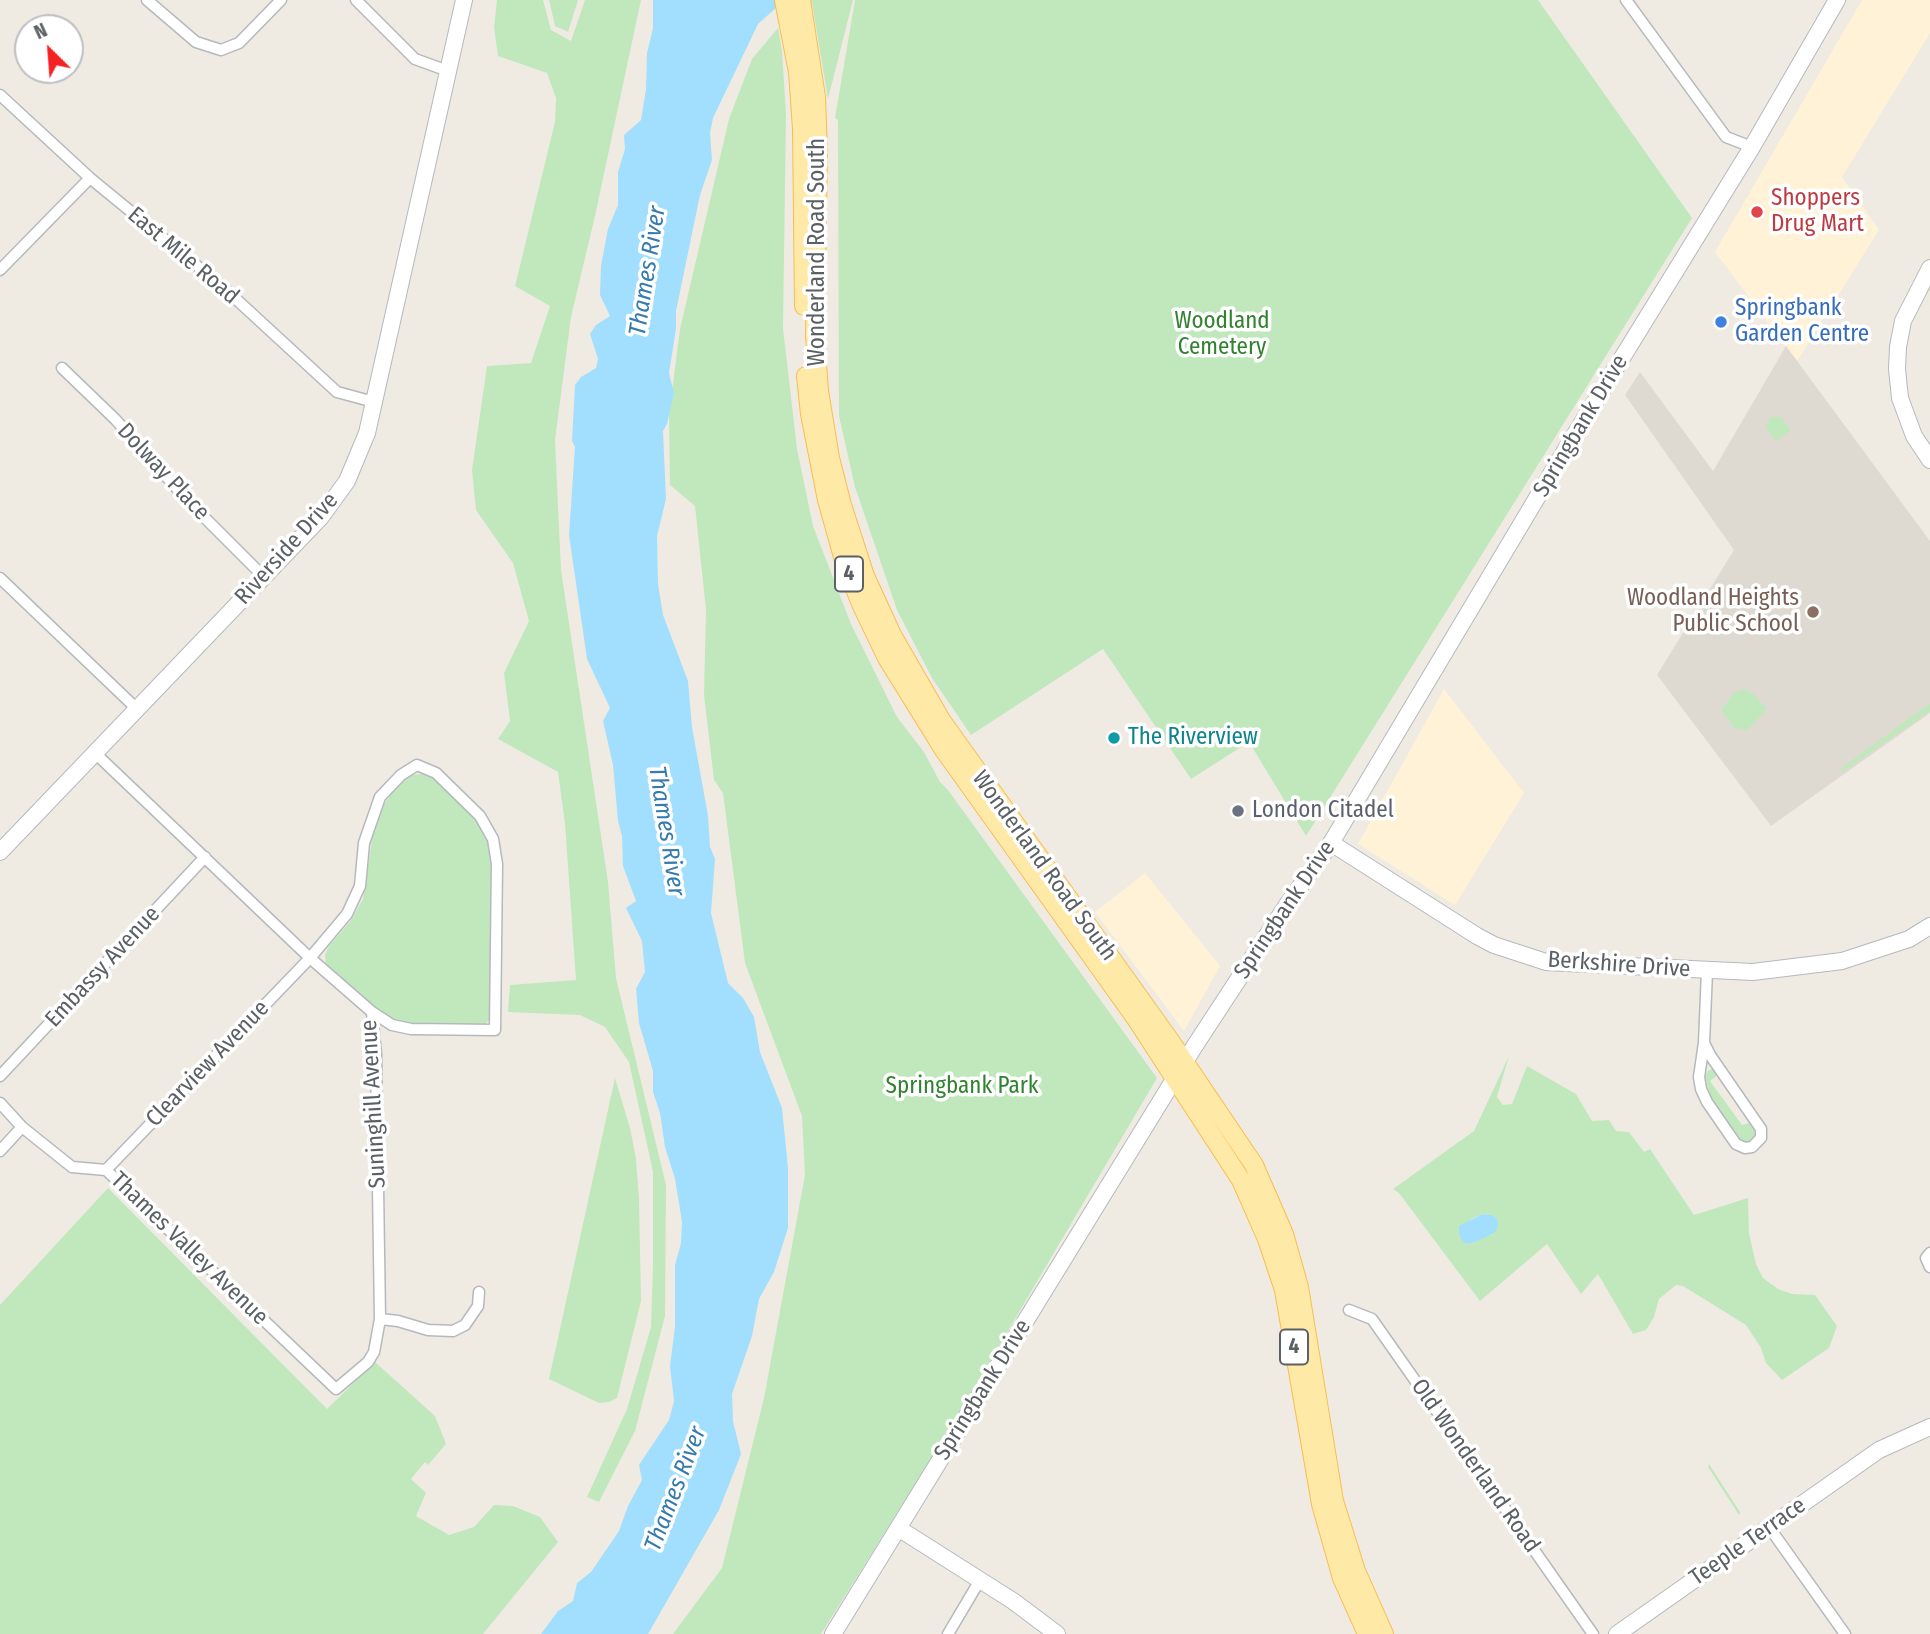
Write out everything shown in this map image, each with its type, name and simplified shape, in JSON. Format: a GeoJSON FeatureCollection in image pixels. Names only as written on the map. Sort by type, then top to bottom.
{"type":"FeatureCollection","features":[{"type":"Feature","properties":{"kind":"main road","name":"Riverside Drive"},"geometry":{"type":"LineString","coordinates":[[0,852],[321,517],[347,481],[367,433],[464,0]]}},
{"type":"Feature","properties":{"kind":"main road","name":"4"},"geometry":{"type":"LineString","coordinates":[[783,0],[805,71]]}},
{"type":"Feature","properties":{"kind":"main road"},"geometry":{"type":"LineString","coordinates":[[801,0],[805,71]]}},
{"type":"Feature","properties":{"kind":"main road","name":"Springbank Drive"},"geometry":{"type":"LineString","coordinates":[[833,1634],[1185,1062],[1287,905],[1331,843],[1569,444],[1752,147],[1837,0]]}},
{"type":"Feature","properties":{"kind":"main road","name":"Wonderland Road South"},"geometry":{"type":"LineString","coordinates":[[805,71],[818,151],[815,336],[820,391],[830,458],[865,576],[892,635],[928,700],[1185,1062],[1254,1165],[1284,1234],[1302,1301],[1334,1501],[1356,1571],[1384,1634]]}},
{"type":"Feature","properties":{"kind":"main road","name":"Wonderland Road South"},"geometry":{"type":"LineString","coordinates":[[805,71],[802,129],[807,388],[820,472],[845,564],[887,658],[944,750],[1175,1078],[1241,1180],[1267,1239],[1284,1290],[1321,1504],[1342,1578],[1367,1634]]}},
{"type":"Feature","properties":{"kind":"main road"},"geometry":{"type":"LineString","coordinates":[[1930,268],[1903,321],[1897,369],[1900,398],[1914,436],[1930,460]]}},
{"type":"Feature","properties":{"kind":"main road","name":"Berkshire Drive"},"geometry":{"type":"LineString","coordinates":[[1331,843],[1494,945],[1546,962],[1754,972],[1842,961],[1909,939],[1930,926]]}},
{"type":"Feature","properties":{"kind":"main road","name":"Teeple Terrace"},"geometry":{"type":"LineString","coordinates":[[1617,1634],[1879,1450],[1930,1427]]}},
{"type":"Feature","properties":{"kind":"main road"},"geometry":{"type":"LineString","coordinates":[[898,1528],[980,1580],[1057,1634]]}},
{"type":"Feature","properties":{"kind":"street"},"geometry":{"type":"LineString","coordinates":[[147,0],[196,42],[221,50],[239,43],[282,0]]}},
{"type":"Feature","properties":{"kind":"street"},"geometry":{"type":"LineString","coordinates":[[356,0],[415,59],[448,71]]}},
{"type":"Feature","properties":{"kind":"street"},"geometry":{"type":"LineString","coordinates":[[1626,0],[1726,137],[1752,147]]}},
{"type":"Feature","properties":{"kind":"street","name":"East Mile Road"},"geometry":{"type":"LineString","coordinates":[[0,95],[90,178],[224,288],[337,392],[374,402]]}},
{"type":"Feature","properties":{"kind":"street"},"geometry":{"type":"LineString","coordinates":[[0,270],[90,178]]}},
{"type":"Feature","properties":{"kind":"street","name":"Dolway Place"},"geometry":{"type":"LineString","coordinates":[[62,368],[115,419],[189,502],[264,577]]}},
{"type":"Feature","properties":{"kind":"street"},"geometry":{"type":"LineString","coordinates":[[0,578],[138,709]]}},
{"type":"Feature","properties":{"kind":"street","name":"Suninghill Avenue"},"geometry":{"type":"LineString","coordinates":[[95,753],[310,958],[372,1012],[376,1054],[380,1319],[374,1352],[368,1362],[336,1390]]}},
{"type":"Feature","properties":{"kind":"street","name":"Clearview Avenue"},"geometry":{"type":"LineString","coordinates":[[106,1170],[310,958],[348,914],[360,886],[364,843],[380,797],[401,775],[417,765],[436,773],[480,816],[493,839],[498,864],[495,1030],[411,1029],[392,1025],[372,1012]]}},
{"type":"Feature","properties":{"kind":"street","name":"Embassy Avenue"},"geometry":{"type":"LineString","coordinates":[[0,1076],[205,857]]}},
{"type":"Feature","properties":{"kind":"street"},"geometry":{"type":"LineString","coordinates":[[1704,1043],[1761,1129],[1761,1138],[1752,1147],[1745,1148],[1736,1144],[1704,1098],[1699,1077],[1704,1043],[1707,971]]}},
{"type":"Feature","properties":{"kind":"street","name":"Thames Valley Avenue"},"geometry":{"type":"LineString","coordinates":[[0,1103],[22,1127],[72,1167],[106,1170],[336,1390]]}},
{"type":"Feature","properties":{"kind":"street"},"geometry":{"type":"LineString","coordinates":[[0,1151],[22,1127]]}},
{"type":"Feature","properties":{"kind":"street"},"geometry":{"type":"LineString","coordinates":[[1930,1253],[1926,1258],[1930,1267]]}},
{"type":"Feature","properties":{"kind":"street"},"geometry":{"type":"LineString","coordinates":[[380,1319],[428,1330],[453,1331],[465,1325],[478,1306],[479,1292]]}},
{"type":"Feature","properties":{"kind":"street","name":"Old Wonderland Road"},"geometry":{"type":"LineString","coordinates":[[1349,1310],[1372,1319],[1593,1634]]}},
{"type":"Feature","properties":{"kind":"street"},"geometry":{"type":"LineString","coordinates":[[1769,1527],[1845,1634]]}},
{"type":"Feature","properties":{"kind":"street"},"geometry":{"type":"LineString","coordinates":[[948,1634],[980,1580]]}},
{"type":"Feature","properties":{"kind":"shaded area"},"geometry":{"type":"Polygon","coordinates":[[[1862,0],[1930,0],[1930,33],[1842,177],[1879,230],[1797,361],[1715,252],[1862,0]]]}},
{"type":"Feature","properties":{"kind":"shaded area","name":"Woodland Heights Public School"},"geometry":{"type":"Polygon","coordinates":[[[1786,346],[1930,541],[1930,713],[1771,826],[1657,675],[1734,550],[1625,395],[1640,372],[1713,471],[1786,346]]]}},
{"type":"Feature","properties":{"kind":"shaded area"},"geometry":{"type":"Polygon","coordinates":[[[1444,689],[1524,793],[1455,905],[1358,844],[1444,689]]]}},
{"type":"Feature","properties":{"kind":"shaded area"},"geometry":{"type":"Polygon","coordinates":[[[1145,873],[1220,966],[1184,1031],[1095,912],[1145,873]]]}},
{"type":"Feature","properties":{"kind":"green space"},"geometry":{"type":"Polygon","coordinates":[[[497,0],[543,0],[551,30],[571,41],[585,0],[641,0],[571,317],[555,440],[561,570],[608,882],[616,978],[666,1185],[665,1316],[635,1431],[599,1502],[587,1497],[627,1409],[651,1327],[653,1172],[629,1062],[605,1027],[580,1015],[508,1012],[510,985],[576,980],[565,824],[558,772],[498,739],[510,721],[504,673],[529,621],[513,563],[476,510],[472,470],[487,366],[531,363],[550,306],[515,286],[555,122],[556,98],[547,73],[498,56],[494,27],[497,0]]]}},
{"type":"Feature","properties":{"kind":"green space"},"geometry":{"type":"Polygon","coordinates":[[[549,0],[578,0],[568,32],[555,26],[549,0]]]}},
{"type":"Feature","properties":{"kind":"green space"},"geometry":{"type":"Polygon","coordinates":[[[811,0],[853,0],[828,99],[812,3],[811,0]]]}},
{"type":"Feature","properties":{"kind":"green space","name":"Woodland Cemetery"},"geometry":{"type":"Polygon","coordinates":[[[855,0],[1538,0],[1692,218],[1306,836],[1249,742],[1191,779],[1103,649],[971,735],[932,678],[897,610],[855,487],[839,416],[838,120],[835,118],[855,0]]]}},
{"type":"Feature","properties":{"kind":"green space","name":"Springbank Park"},"geometry":{"type":"Polygon","coordinates":[[[778,28],[786,114],[783,328],[797,449],[813,526],[851,624],[897,717],[924,752],[940,782],[1157,1078],[956,1419],[821,1634],[673,1634],[722,1568],[764,1398],[805,1175],[802,1116],[745,963],[723,793],[714,780],[704,695],[706,610],[695,506],[670,485],[669,415],[680,329],[729,119],[752,59],[778,28]]]}},
{"type":"Feature","properties":{"kind":"green space"},"geometry":{"type":"Polygon","coordinates":[[[1771,417],[1781,417],[1791,430],[1776,441],[1765,427],[1771,417]]]}},
{"type":"Feature","properties":{"kind":"green space"},"geometry":{"type":"Polygon","coordinates":[[[1745,689],[1754,694],[1767,709],[1747,730],[1734,728],[1721,710],[1734,693],[1745,689]]]}},
{"type":"Feature","properties":{"kind":"green space"},"geometry":{"type":"Polygon","coordinates":[[[1930,703],[1930,711],[1844,771],[1840,769],[1930,703]]]}},
{"type":"Feature","properties":{"kind":"green space"},"geometry":{"type":"Polygon","coordinates":[[[422,774],[433,778],[474,817],[484,832],[492,854],[491,1014],[484,1025],[397,1021],[381,1013],[326,964],[325,955],[329,946],[350,922],[363,899],[374,826],[382,807],[395,789],[411,775],[422,774]]]}},
{"type":"Feature","properties":{"kind":"green space"},"geometry":{"type":"Polygon","coordinates":[[[1509,1056],[1497,1097],[1503,1105],[1512,1104],[1527,1066],[1576,1094],[1592,1121],[1609,1120],[1616,1131],[1629,1132],[1644,1152],[1650,1149],[1694,1215],[1748,1198],[1749,1233],[1756,1264],[1763,1278],[1778,1289],[1792,1294],[1815,1295],[1837,1326],[1829,1348],[1782,1380],[1766,1363],[1761,1348],[1746,1325],[1683,1286],[1676,1285],[1659,1299],[1654,1317],[1646,1330],[1633,1334],[1598,1274],[1581,1294],[1547,1244],[1480,1301],[1399,1193],[1393,1189],[1474,1131],[1509,1056]],[[1482,1214],[1471,1219],[1468,1244],[1494,1233],[1492,1215],[1482,1214]]]}},
{"type":"Feature","properties":{"kind":"green space"},"geometry":{"type":"Polygon","coordinates":[[[1714,1068],[1718,1075],[1710,1081],[1742,1125],[1749,1123],[1754,1128],[1755,1136],[1752,1141],[1741,1142],[1711,1099],[1705,1076],[1714,1068]]]}},
{"type":"Feature","properties":{"kind":"green space"},"geometry":{"type":"Polygon","coordinates":[[[615,1078],[636,1159],[641,1301],[617,1398],[599,1403],[549,1379],[615,1078]]]}},
{"type":"Feature","properties":{"kind":"green space"},"geometry":{"type":"Polygon","coordinates":[[[108,1188],[327,1409],[375,1362],[435,1416],[446,1444],[428,1465],[425,1462],[411,1479],[426,1493],[416,1516],[449,1535],[474,1527],[494,1505],[513,1506],[540,1517],[558,1542],[483,1634],[0,1634],[0,1305],[108,1188]]]}},
{"type":"Feature","properties":{"kind":"green space"},"geometry":{"type":"Polygon","coordinates":[[[1709,1464],[1740,1512],[1739,1515],[1708,1467],[1709,1464]]]}},
{"type":"Feature","properties":{"kind":"water","name":"Thames River"},"geometry":{"type":"Polygon","coordinates":[[[653,0],[785,0],[758,24],[713,118],[710,133],[712,160],[700,195],[676,311],[669,373],[674,393],[663,431],[666,499],[657,536],[658,584],[663,615],[688,681],[710,847],[715,859],[711,913],[728,983],[743,998],[754,1017],[760,1052],[782,1108],[788,1168],[788,1228],[774,1272],[759,1299],[752,1336],[732,1394],[733,1421],[741,1454],[719,1510],[648,1634],[541,1634],[558,1611],[573,1601],[577,1583],[591,1572],[619,1531],[642,1480],[639,1465],[669,1420],[674,1401],[670,1366],[675,1327],[675,1265],[681,1243],[682,1222],[675,1179],[653,1092],[653,1071],[639,1023],[636,989],[645,972],[642,941],[626,908],[636,901],[623,866],[613,765],[603,721],[610,708],[587,659],[569,535],[575,447],[572,441],[575,385],[581,377],[596,368],[598,359],[590,334],[596,325],[610,316],[600,295],[601,266],[608,229],[618,205],[618,172],[625,149],[624,135],[641,120],[646,89],[647,53],[653,28],[653,0]]]}},
{"type":"Feature","properties":{"kind":"water"},"geometry":{"type":"Polygon","coordinates":[[[1482,1214],[1492,1215],[1498,1220],[1494,1233],[1468,1244],[1463,1242],[1459,1226],[1482,1214]]]}},
{"type":"Feature","properties":{"kind":"place","name":"Shoppers Drug Mart"},"geometry":{"type":"Point","coordinates":[1757,212]}},
{"type":"Feature","properties":{"kind":"place","name":"Springbank Garden Centre"},"geometry":{"type":"Point","coordinates":[1721,322]}},
{"type":"Feature","properties":{"kind":"place","name":"Woodland Heights Public School"},"geometry":{"type":"Point","coordinates":[1813,612]}},
{"type":"Feature","properties":{"kind":"place","name":"The Riverview"},"geometry":{"type":"Point","coordinates":[1114,738]}},
{"type":"Feature","properties":{"kind":"place","name":"London Citadel"},"geometry":{"type":"Point","coordinates":[1238,811]}}]}
